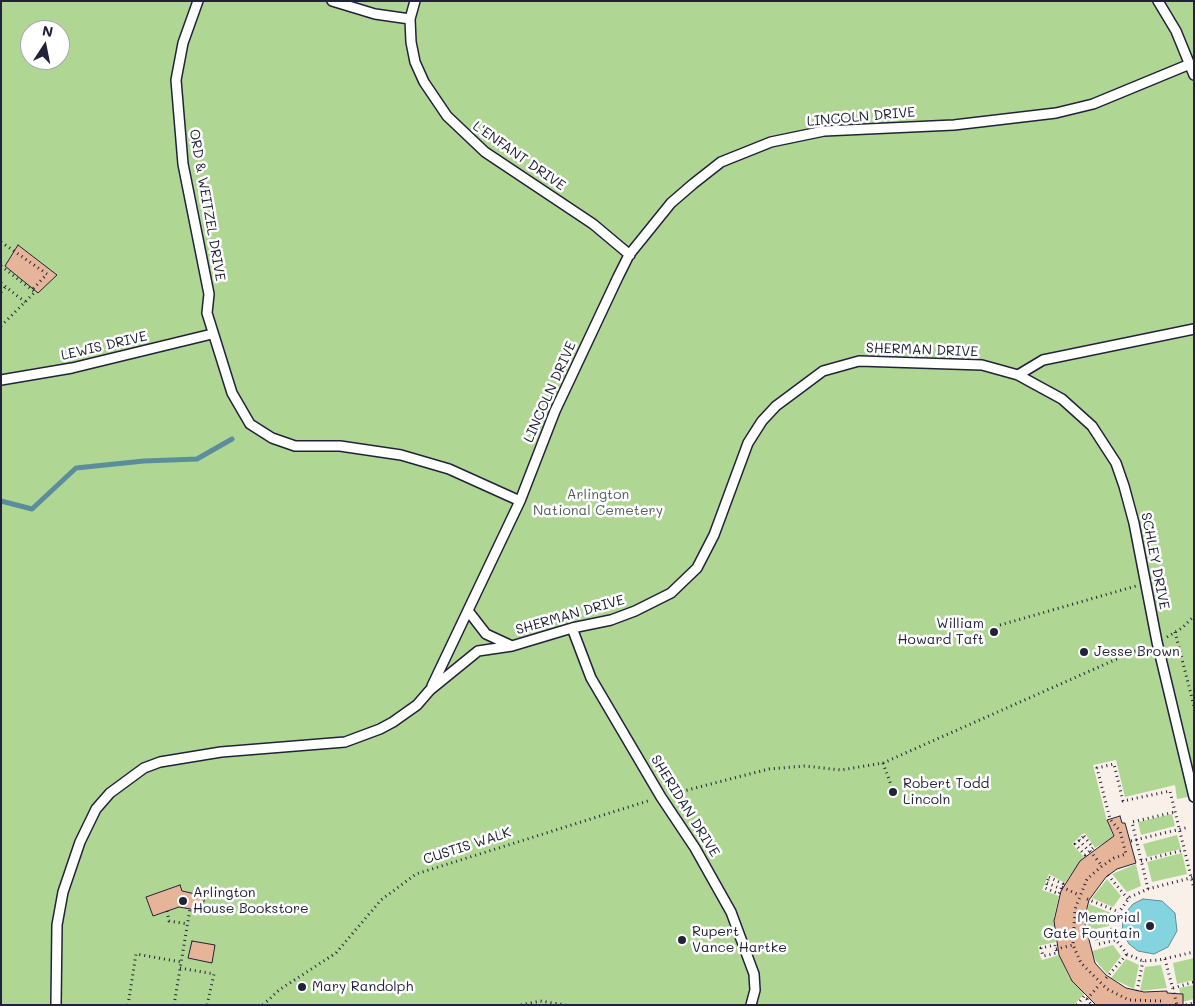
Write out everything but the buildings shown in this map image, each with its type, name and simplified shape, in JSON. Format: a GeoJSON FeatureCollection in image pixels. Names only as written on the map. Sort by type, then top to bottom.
{"type":"FeatureCollection","features":[{"type":"Feature","properties":{"kind":"lane","name":"ORD & WEITZEL DRIVE"},"geometry":{"type":"LineString","coordinates":[[198,1],[178,64],[176,80],[178,118],[183,164],[209,294],[207,313],[212,334],[238,406],[250,424],[272,438],[295,446],[340,446],[401,455],[449,469],[520,501]]}},
{"type":"Feature","properties":{"kind":"lane"},"geometry":{"type":"LineString","coordinates":[[332,1],[374,14],[410,19]]}},
{"type":"Feature","properties":{"kind":"lane","name":"L'ENFANT DRIVE"},"geometry":{"type":"LineString","coordinates":[[415,1],[410,19],[411,42],[415,62],[424,82],[447,116],[462,133],[485,152],[593,224],[630,255]]}},
{"type":"Feature","properties":{"kind":"lane"},"geometry":{"type":"LineString","coordinates":[[1158,1],[1176,32],[1194,75]]}},
{"type":"Feature","properties":{"kind":"lane","name":"LINCOLN DRIVE"},"geometry":{"type":"LineString","coordinates":[[430,690],[469,612],[520,501],[555,411],[630,255],[671,203],[693,184],[721,162],[771,142],[824,130],[954,124],[1056,113],[1092,104],[1190,64]]}},
{"type":"Feature","properties":{"kind":"lane"},"geometry":{"type":"LineString","coordinates":[[1018,375],[1043,360],[1194,329]]}},
{"type":"Feature","properties":{"kind":"lane","name":"LEWIS DRIVE"},"geometry":{"type":"LineString","coordinates":[[1,380],[72,368],[212,334]]}},
{"type":"Feature","properties":{"kind":"lane","name":"SHERMAN DRIVE"},"geometry":{"type":"LineString","coordinates":[[56,1005],[57,925],[63,892],[80,842],[96,808],[110,793],[144,768],[160,762],[221,752],[345,742],[380,730],[393,722],[417,705],[430,690],[478,651],[512,646],[572,628],[611,620],[635,611],[670,593],[696,568],[714,535],[745,452],[762,421],[776,406],[823,371],[859,361],[902,361],[982,365],[1018,375]]}},
{"type":"Feature","properties":{"kind":"lane","name":"SCHLEY DRIVE"},"geometry":{"type":"LineString","coordinates":[[1018,375],[1062,399],[1092,426],[1116,463],[1134,523],[1156,642],[1194,797]]}},
{"type":"Feature","properties":{"kind":"lane"},"geometry":{"type":"LineString","coordinates":[[469,612],[486,634],[512,646]]}},
{"type":"Feature","properties":{"kind":"lane","name":"SHERIDAN DRIVE"},"geometry":{"type":"LineString","coordinates":[[572,628],[591,678],[661,797],[715,881],[742,938],[755,977],[755,990],[751,1005]]}},
{"type":"Feature","properties":{"kind":"path"},"geometry":{"type":"LineString","coordinates":[[1,242],[47,274],[32,290],[34,292],[1,326]]}},
{"type":"Feature","properties":{"kind":"path"},"geometry":{"type":"LineString","coordinates":[[1,266],[32,290]]}},
{"type":"Feature","properties":{"kind":"path"},"geometry":{"type":"LineString","coordinates":[[1,283],[25,302]]}},
{"type":"Feature","properties":{"kind":"path"},"geometry":{"type":"LineString","coordinates":[[1,292],[6,286]]}},
{"type":"Feature","properties":{"kind":"path"},"geometry":{"type":"LineString","coordinates":[[1000,625],[1136,586]]}},
{"type":"Feature","properties":{"kind":"path"},"geometry":{"type":"LineString","coordinates":[[1166,638],[1194,616]]}},
{"type":"Feature","properties":{"kind":"path"},"geometry":{"type":"LineString","coordinates":[[1175,632],[1194,706]]}},
{"type":"Feature","properties":{"kind":"path"},"geometry":{"type":"LineString","coordinates":[[675,793],[769,769],[805,766],[841,770],[883,763],[1147,645]]}},
{"type":"Feature","properties":{"kind":"path"},"geometry":{"type":"LineString","coordinates":[[883,763],[891,785]]}},
{"type":"Feature","properties":{"kind":"path"},"geometry":{"type":"LineString","coordinates":[[1162,1005],[1162,1002],[1133,1003],[1100,984],[1081,963],[1073,945],[1073,919],[1080,895],[1088,879],[1114,858],[1126,854],[1120,830],[1110,819],[1097,768],[1114,764],[1123,801],[1170,790],[1194,889]]}},
{"type":"Feature","properties":{"kind":"path","name":"CUSTIS WALK"},"geometry":{"type":"LineString","coordinates":[[263,1005],[279,990],[336,953],[381,900],[416,874],[661,797]]}},
{"type":"Feature","properties":{"kind":"path"},"geometry":{"type":"LineString","coordinates":[[1148,889],[1132,822],[1175,812]]}},
{"type":"Feature","properties":{"kind":"path"},"geometry":{"type":"LineString","coordinates":[[1131,841],[1189,827]]}},
{"type":"Feature","properties":{"kind":"path"},"geometry":{"type":"LineString","coordinates":[[1079,840],[1102,866]]}},
{"type":"Feature","properties":{"kind":"path"},"geometry":{"type":"LineString","coordinates":[[1141,861],[1184,850]]}},
{"type":"Feature","properties":{"kind":"path"},"geometry":{"type":"LineString","coordinates":[[1108,875],[1128,899]]}},
{"type":"Feature","properties":{"kind":"path"},"geometry":{"type":"LineString","coordinates":[[1096,934],[1116,928],[1118,912],[1128,899],[1148,889],[1192,877]]}},
{"type":"Feature","properties":{"kind":"path"},"geometry":{"type":"LineString","coordinates":[[1060,888],[1058,894],[1045,888],[1047,883],[1080,895]]}},
{"type":"Feature","properties":{"kind":"path"},"geometry":{"type":"LineString","coordinates":[[1087,899],[1118,912]]}},
{"type":"Feature","properties":{"kind":"path"},"geometry":{"type":"LineString","coordinates":[[174,1005],[190,909]]}},
{"type":"Feature","properties":{"kind":"path"},"geometry":{"type":"LineString","coordinates":[[167,911],[169,921],[188,924]]}},
{"type":"Feature","properties":{"kind":"path"},"geometry":{"type":"LineString","coordinates":[[1099,944],[1116,940],[1127,954],[1143,961],[1165,959],[1194,952]]}},
{"type":"Feature","properties":{"kind":"path"},"geometry":{"type":"LineString","coordinates":[[1055,945],[1056,949],[1057,953],[1043,956],[1041,948],[1055,945]]}},
{"type":"Feature","properties":{"kind":"path"},"geometry":{"type":"LineString","coordinates":[[1056,949],[1073,945]]}},
{"type":"Feature","properties":{"kind":"path"},"geometry":{"type":"LineString","coordinates":[[128,1005],[136,954],[181,962]]}},
{"type":"Feature","properties":{"kind":"path"},"geometry":{"type":"LineString","coordinates":[[1106,978],[1127,954]]}},
{"type":"Feature","properties":{"kind":"path"},"geometry":{"type":"LineString","coordinates":[[1165,959],[1177,1005]]}},
{"type":"Feature","properties":{"kind":"path"},"geometry":{"type":"LineString","coordinates":[[1137,991],[1143,961]]}},
{"type":"Feature","properties":{"kind":"path"},"geometry":{"type":"LineString","coordinates":[[180,968],[214,974],[207,1005]]}},
{"type":"Feature","properties":{"kind":"path"},"geometry":{"type":"LineString","coordinates":[[1173,988],[1194,982]]}},
{"type":"Feature","properties":{"kind":"path"},"geometry":{"type":"LineString","coordinates":[[1087,1002],[1100,984]]}},
{"type":"Feature","properties":{"kind":"path"},"geometry":{"type":"LineString","coordinates":[[1077,1005],[1084,996],[1087,1002],[1092,1005]]}},
{"type":"Feature","properties":{"kind":"path"},"geometry":{"type":"LineString","coordinates":[[521,1005],[540,1001],[566,1005]]}},
{"type":"Feature","properties":{"kind":"path"},"geometry":{"type":"LineString","coordinates":[[1186,1005],[1194,1003]]}},
{"type":"Feature","properties":{"kind":"green space","name":"Arlington National Cemetery"},"geometry":{"type":"Polygon","coordinates":[[[1,1],[1194,1],[1194,796],[1177,799],[1175,785],[1125,797],[1116,760],[1093,765],[1107,821],[1114,838],[1095,848],[1085,833],[1081,835],[1072,844],[1084,857],[1065,883],[1049,874],[1042,890],[1059,896],[1054,917],[1056,942],[1038,946],[1040,956],[1042,960],[1059,955],[1069,977],[1084,994],[1074,1005],[1,1005],[1,1]]]}},
{"type":"Feature","properties":{"kind":"green space"},"geometry":{"type":"Polygon","coordinates":[[[1172,814],[1175,826],[1141,835],[1138,822],[1172,814]]]}},
{"type":"Feature","properties":{"kind":"green space"},"geometry":{"type":"Polygon","coordinates":[[[1177,835],[1181,849],[1147,857],[1143,844],[1177,835]]]}},
{"type":"Feature","properties":{"kind":"green space"},"geometry":{"type":"Polygon","coordinates":[[[1182,853],[1187,874],[1152,882],[1147,862],[1182,853]]]}},
{"type":"Feature","properties":{"kind":"green space"},"geometry":{"type":"Polygon","coordinates":[[[1136,864],[1141,886],[1127,892],[1112,874],[1136,864]]]}},
{"type":"Feature","properties":{"kind":"green space"},"geometry":{"type":"Polygon","coordinates":[[[1107,879],[1121,896],[1113,907],[1092,898],[1107,879]]]}},
{"type":"Feature","properties":{"kind":"green space"},"geometry":{"type":"Polygon","coordinates":[[[1089,904],[1111,913],[1109,926],[1087,931],[1086,915],[1089,904]]]}},
{"type":"Feature","properties":{"kind":"green space"},"geometry":{"type":"Polygon","coordinates":[[[1113,945],[1121,956],[1107,974],[1096,961],[1092,951],[1113,945]]]}},
{"type":"Feature","properties":{"kind":"green space"},"geometry":{"type":"Polygon","coordinates":[[[1194,958],[1194,980],[1177,984],[1173,963],[1194,958]]]}},
{"type":"Feature","properties":{"kind":"green space"},"geometry":{"type":"Polygon","coordinates":[[[1126,959],[1139,965],[1134,989],[1111,978],[1126,959]]]}},
{"type":"Feature","properties":{"kind":"green space"},"geometry":{"type":"Polygon","coordinates":[[[1161,965],[1167,988],[1140,991],[1145,967],[1161,965]]]}},
{"type":"Feature","properties":{"kind":"green space"},"geometry":{"type":"Polygon","coordinates":[[[1194,985],[1194,999],[1182,1002],[1179,988],[1194,985]]]}},
{"type":"Feature","properties":{"kind":"water","name":"Memorial Gate Fountain"},"geometry":{"type":"Polygon","coordinates":[[[1143,899],[1162,901],[1175,913],[1177,931],[1168,947],[1154,954],[1138,951],[1129,944],[1123,933],[1095,940],[1122,932],[1123,921],[1127,911],[1133,904],[1143,899]]]}},
{"type":"Feature","properties":{"kind":"waterway"},"geometry":{"type":"LineString","coordinates":[[1,501],[32,509],[76,468],[144,461],[197,459],[232,439]]}},
{"type":"Feature","properties":{"kind":"place","name":"William Howard Taft"},"geometry":{"type":"Point","coordinates":[994,632]}},
{"type":"Feature","properties":{"kind":"place","name":"Jesse Brown"},"geometry":{"type":"Point","coordinates":[1084,652]}},
{"type":"Feature","properties":{"kind":"place","name":"Robert Todd Lincoln"},"geometry":{"type":"Point","coordinates":[893,792]}},
{"type":"Feature","properties":{"kind":"place","name":"Arlington House Bookstore"},"geometry":{"type":"Point","coordinates":[183,901]}},
{"type":"Feature","properties":{"kind":"place","name":"Memorial Gate Fountain"},"geometry":{"type":"Point","coordinates":[1150,926]}},
{"type":"Feature","properties":{"kind":"place","name":"Rupert Vance Hartke"},"geometry":{"type":"Point","coordinates":[682,940]}},
{"type":"Feature","properties":{"kind":"place","name":"Mary Randolph"},"geometry":{"type":"Point","coordinates":[302,987]}}]}
